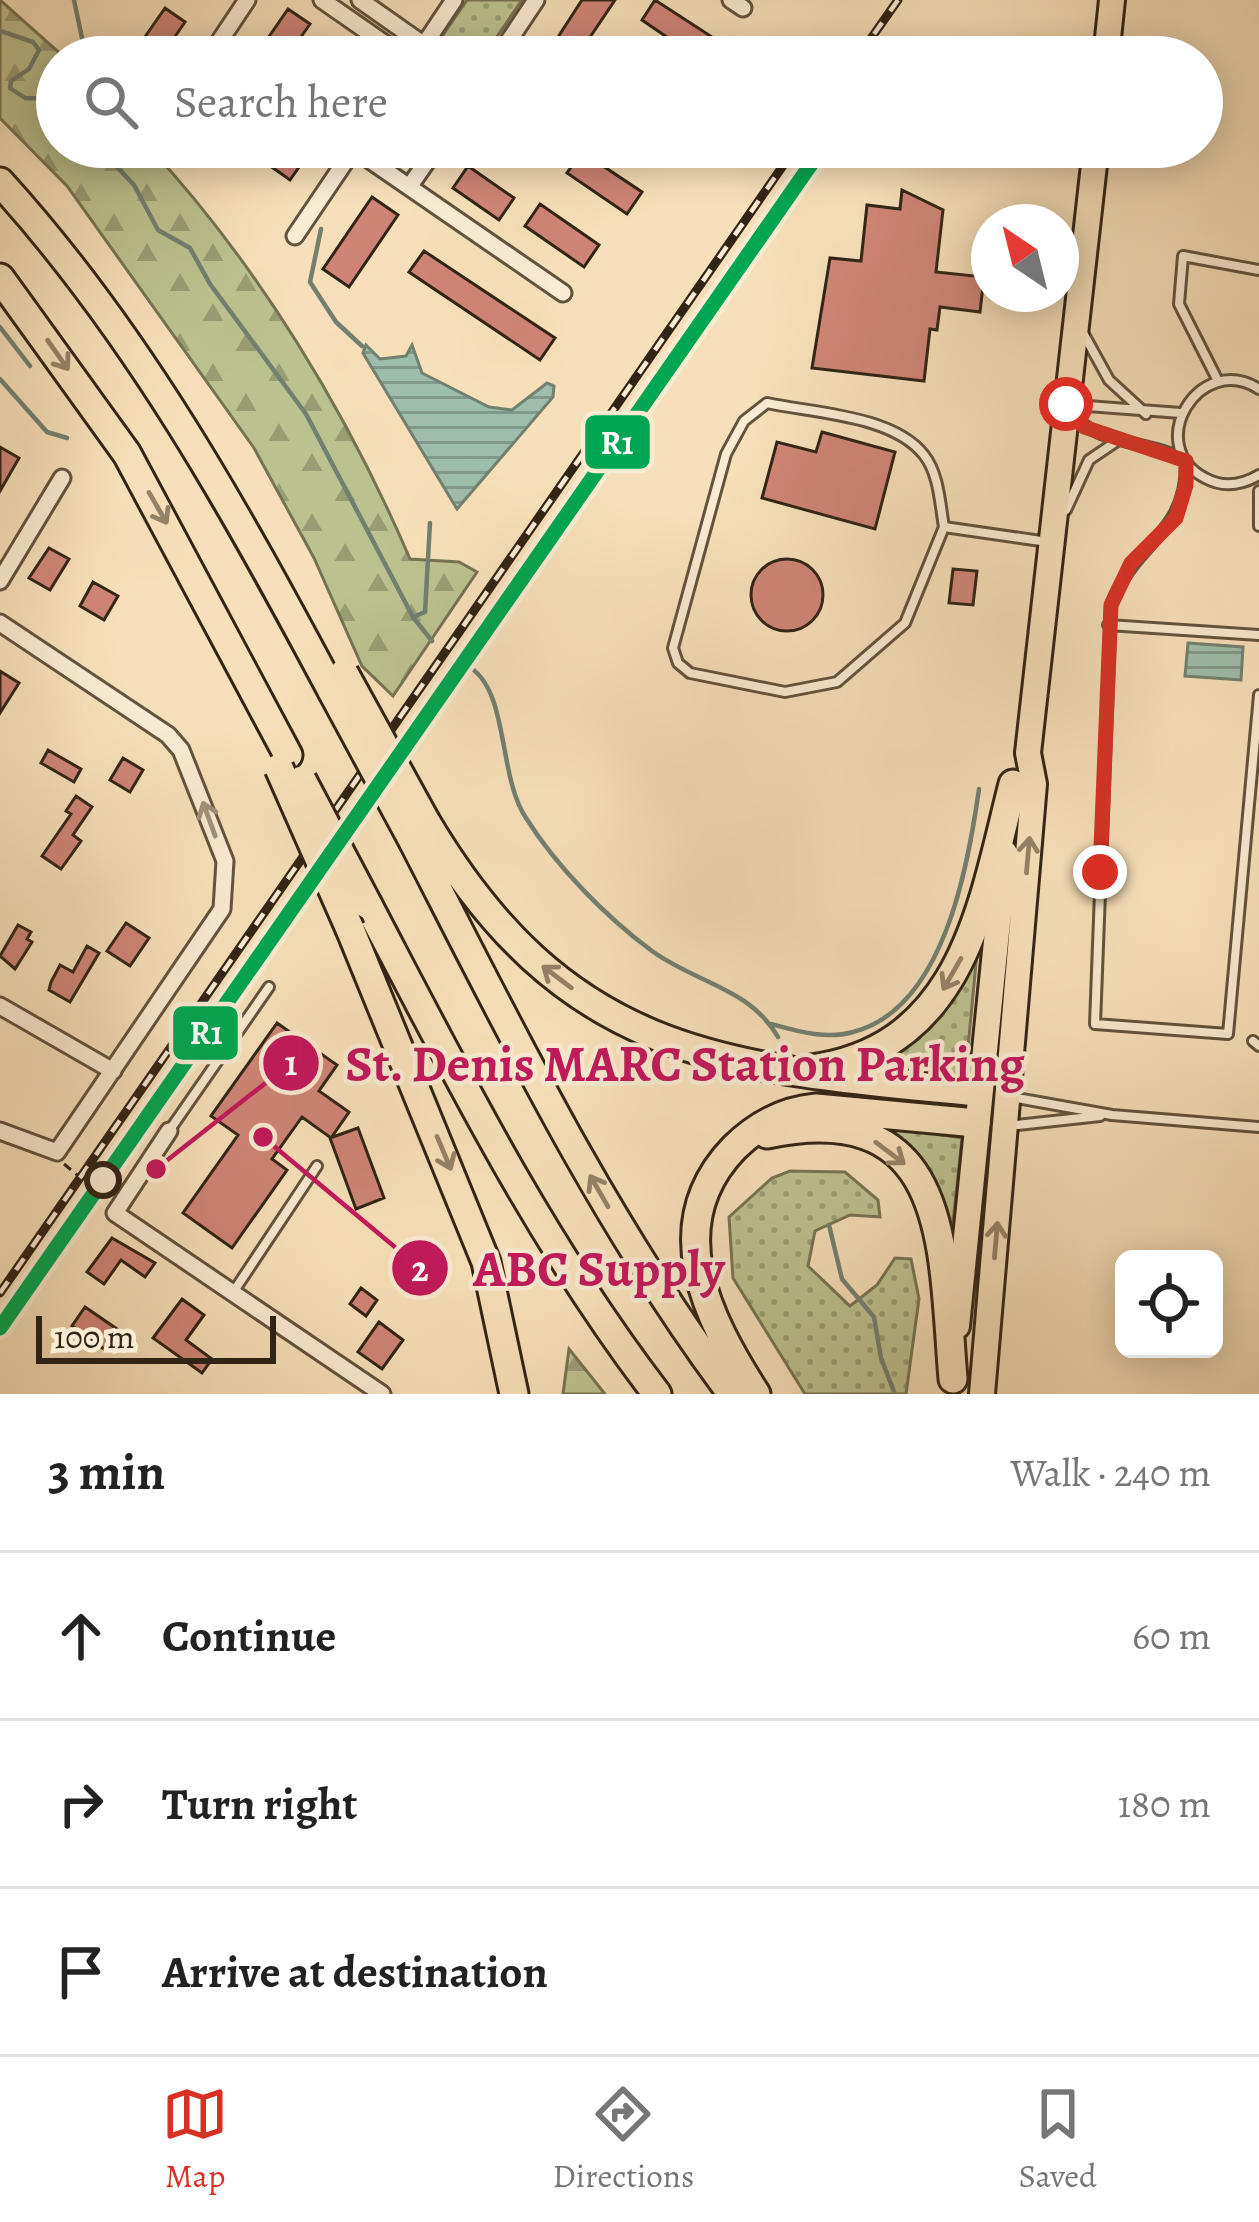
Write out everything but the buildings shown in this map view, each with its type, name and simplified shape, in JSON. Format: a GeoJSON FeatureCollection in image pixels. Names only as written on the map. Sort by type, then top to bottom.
{"type":"FeatureCollection","features":[{"type":"Feature","properties":{"kind":"highway"},"geometry":{"type":"LineString","coordinates":[[0,182],[75,271],[180,420],[338,682],[419,832],[578,1154],[679,1321],[732,1394]]}},
{"type":"Feature","properties":{"kind":"highway"},"geometry":{"type":"LineString","coordinates":[[0,278],[120,443],[199,585],[284,762],[486,1262],[514,1394]]}},
{"type":"Feature","properties":{"kind":"highway"},"geometry":{"type":"LineString","coordinates":[[284,762],[368,905],[512,1175],[577,1281],[657,1394]]}},
{"type":"Feature","properties":{"kind":"highway"},"geometry":{"type":"LineString","coordinates":[[777,1073],[862,1055],[888,1043],[934,1004],[951,980],[981,910],[1013,784]]}},
{"type":"Feature","properties":{"kind":"highway"},"geometry":{"type":"LineString","coordinates":[[419,832],[485,909],[581,996],[670,1044],[777,1073],[978,1093]]}},
{"type":"Feature","properties":{"kind":"highway"},"geometry":{"type":"LineString","coordinates":[[756,1394],[704,1298],[693,1240],[717,1167],[740,1142],[775,1118],[816,1108],[976,1124]]}},
{"type":"Feature","properties":{"kind":"highway"},"geometry":{"type":"LineString","coordinates":[[740,1142],[797,1128],[844,1129],[884,1146],[922,1181],[940,1233],[952,1386]]}},
{"type":"Feature","properties":{"kind":"main road"},"geometry":{"type":"LineString","coordinates":[[1108,36],[1112,0]]}},
{"type":"Feature","properties":{"kind":"main road"},"geometry":{"type":"LineString","coordinates":[[982,1394],[1034,784],[1028,753],[1094,168]]}},
{"type":"Feature","properties":{"kind":"main road"},"geometry":{"type":"LineString","coordinates":[[952,1386],[978,1093],[1013,784],[1028,753]]}},
{"type":"Feature","properties":{"kind":"main road"},"geometry":{"type":"LineString","coordinates":[[978,1093],[1008,1097]]}},
{"type":"Feature","properties":{"kind":"main road"},"geometry":{"type":"LineString","coordinates":[[976,1124],[1006,1126]]}},
{"type":"Feature","properties":{"kind":"street"},"geometry":{"type":"LineString","coordinates":[[223,36],[247,0]]}},
{"type":"Feature","properties":{"kind":"street"},"geometry":{"type":"LineString","coordinates":[[322,0],[374,36]]}},
{"type":"Feature","properties":{"kind":"street"},"geometry":{"type":"LineString","coordinates":[[360,0],[402,36]]}},
{"type":"Feature","properties":{"kind":"street"},"geometry":{"type":"LineString","coordinates":[[430,36],[454,0]]}},
{"type":"Feature","properties":{"kind":"street"},"geometry":{"type":"LineString","coordinates":[[517,36],[536,0]]}},
{"type":"Feature","properties":{"kind":"street"},"geometry":{"type":"LineString","coordinates":[[295,236],[341,168]]}},
{"type":"Feature","properties":{"kind":"street"},"geometry":{"type":"LineString","coordinates":[[383,168],[562,293]]}},
{"type":"Feature","properties":{"kind":"street"},"geometry":{"type":"LineString","coordinates":[[410,187],[423,168]]}},
{"type":"Feature","properties":{"kind":"street"},"geometry":{"type":"LineString","coordinates":[[0,581],[62,478]]}},
{"type":"Feature","properties":{"kind":"street"},"geometry":{"type":"LineString","coordinates":[[0,623],[169,735],[191,767],[225,862],[222,909],[57,1152],[0,1131]]}},
{"type":"Feature","properties":{"kind":"street"},"geometry":{"type":"LineString","coordinates":[[0,1006],[113,1071]]}},
{"type":"Feature","properties":{"kind":"street"},"geometry":{"type":"LineString","coordinates":[[169,1131],[116,1213],[382,1394]]}},
{"type":"Feature","properties":{"kind":"lane"},"geometry":{"type":"LineString","coordinates":[[1218,381],[1179,304],[1183,256],[1259,270]]}},
{"type":"Feature","properties":{"kind":"lane"},"geometry":{"type":"LineString","coordinates":[[1076,320],[1109,380],[1146,414]]}},
{"type":"Feature","properties":{"kind":"lane"},"geometry":{"type":"LineString","coordinates":[[1259,389],[1234,380],[1218,381],[1189,399],[1177,430],[1186,461],[1182,506],[1131,563],[1111,605],[1095,1024],[1228,1034],[1259,695]]}},
{"type":"Feature","properties":{"kind":"lane"},"geometry":{"type":"LineString","coordinates":[[767,404],[880,426],[922,452],[934,478],[944,527],[905,622],[837,682],[785,692],[691,673],[677,663],[673,648],[726,454],[744,421],[767,404]]}},
{"type":"Feature","properties":{"kind":"lane"},"geometry":{"type":"LineString","coordinates":[[1066,404],[1146,414],[1181,413]]}},
{"type":"Feature","properties":{"kind":"lane"},"geometry":{"type":"LineString","coordinates":[[1066,404],[1084,427],[1186,461],[1213,482],[1231,485],[1259,475]]}},
{"type":"Feature","properties":{"kind":"lane"},"geometry":{"type":"LineString","coordinates":[[944,527],[1052,542],[1089,460],[1121,438]]}},
{"type":"Feature","properties":{"kind":"lane"},"geometry":{"type":"LineString","coordinates":[[1259,491],[1259,526]]}},
{"type":"Feature","properties":{"kind":"lane"},"geometry":{"type":"LineString","coordinates":[[1108,625],[1259,635]]}},
{"type":"Feature","properties":{"kind":"lane"},"geometry":{"type":"LineString","coordinates":[[169,1131],[269,987]]}},
{"type":"Feature","properties":{"kind":"lane"},"geometry":{"type":"LineString","coordinates":[[1008,1097],[1112,1115],[1259,1127]]}},
{"type":"Feature","properties":{"kind":"lane"},"geometry":{"type":"LineString","coordinates":[[1006,1126],[1112,1115]]}},
{"type":"Feature","properties":{"kind":"lane"},"geometry":{"type":"LineString","coordinates":[[233,1293],[317,1166]]}},
{"type":"Feature","properties":{"kind":"path"},"geometry":{"type":"LineString","coordinates":[[57,1152],[68,1172],[100,1194]]}},
{"type":"Feature","properties":{"kind":"green space"},"geometry":{"type":"Polygon","coordinates":[[[0,0],[40,36],[36,36],[36,155],[0,118],[0,0]]]}},
{"type":"Feature","properties":{"kind":"green space"},"geometry":{"type":"Polygon","coordinates":[[[467,0],[522,0],[497,36],[442,36],[467,0]]]}},
{"type":"Feature","properties":{"kind":"green space"},"geometry":{"type":"Polygon","coordinates":[[[49,168],[167,168],[227,240],[297,342],[358,449],[410,559],[459,562],[477,572],[393,696],[362,666],[314,558],[254,448],[67,186],[49,168]]]}},
{"type":"Feature","properties":{"kind":"green space"},"geometry":{"type":"Polygon","coordinates":[[[977,953],[965,1079],[852,1068],[977,953]]]}},
{"type":"Feature","properties":{"kind":"green space"},"geometry":{"type":"Polygon","coordinates":[[[875,1127],[962,1138],[951,1241],[875,1127]]]}},
{"type":"Feature","properties":{"kind":"green space"},"geometry":{"type":"Polygon","coordinates":[[[790,1171],[845,1172],[878,1200],[880,1217],[850,1215],[815,1231],[808,1266],[850,1306],[877,1285],[895,1258],[911,1259],[919,1299],[906,1394],[805,1394],[733,1278],[729,1217],[772,1178],[790,1171]]]}},
{"type":"Feature","properties":{"kind":"green space"},"geometry":{"type":"Polygon","coordinates":[[[569,1349],[605,1394],[563,1394],[569,1349]]]}},
{"type":"Feature","properties":{"kind":"shaded area"},"geometry":{"type":"Polygon","coordinates":[[[366,345],[380,359],[406,356],[412,345],[422,373],[489,407],[512,410],[547,383],[554,386],[553,397],[457,509],[363,353],[366,345]]]}},
{"type":"Feature","properties":{"kind":"shaded area"},"geometry":{"type":"Polygon","coordinates":[[[1188,643],[1243,647],[1241,680],[1185,676],[1188,643]]]}},
{"type":"Feature","properties":{"kind":"waterway"},"geometry":{"type":"LineString","coordinates":[[74,0],[82,36]]}},
{"type":"Feature","properties":{"kind":"waterway"},"geometry":{"type":"LineString","coordinates":[[0,31],[36,46]]}},
{"type":"Feature","properties":{"kind":"waterway"},"geometry":{"type":"LineString","coordinates":[[36,56],[29,69],[11,81],[10,88],[25,98],[36,98]]}},
{"type":"Feature","properties":{"kind":"waterway"},"geometry":{"type":"LineString","coordinates":[[118,168],[134,185],[158,230],[190,248],[210,284],[306,414],[413,617],[432,641]]}},
{"type":"Feature","properties":{"kind":"waterway"},"geometry":{"type":"LineString","coordinates":[[321,229],[310,282],[336,322],[362,346]]}},
{"type":"Feature","properties":{"kind":"waterway"},"geometry":{"type":"LineString","coordinates":[[0,327],[30,366]]}},
{"type":"Feature","properties":{"kind":"waterway"},"geometry":{"type":"LineString","coordinates":[[0,379],[47,432],[67,438]]}},
{"type":"Feature","properties":{"kind":"waterway"},"geometry":{"type":"LineString","coordinates":[[413,617],[425,612],[430,523]]}},
{"type":"Feature","properties":{"kind":"waterway"},"geometry":{"type":"LineString","coordinates":[[471,668],[492,696],[517,801],[552,854],[635,938],[753,1007],[778,1037]]}},
{"type":"Feature","properties":{"kind":"waterway"},"geometry":{"type":"LineString","coordinates":[[771,1024],[811,1034],[853,1032],[884,1018],[910,995],[946,931],[979,789]]}},
{"type":"Feature","properties":{"kind":"waterway"},"geometry":{"type":"LineString","coordinates":[[829,1225],[842,1279],[874,1317],[881,1358],[895,1394]]}},
{"type":"Feature","properties":{"kind":"railway"},"geometry":{"type":"LineString","coordinates":[[873,36],[898,0]]}},
{"type":"Feature","properties":{"kind":"railway"},"geometry":{"type":"LineString","coordinates":[[0,1293],[781,168]]}},
{"type":"Feature","properties":{"kind":"transit line","name":"R1"},"geometry":{"type":"LineString","coordinates":[[0,1328],[808,168]]}},
{"type":"Feature","properties":{"kind":"place","name":"ABC Supply"},"geometry":{"type":"Point","coordinates":[263,1137]}},
{"type":"Feature","properties":{"kind":"place","name":"St. Denis MARC Station Parking"},"geometry":{"type":"Point","coordinates":[156,1169]}},
{"type":"Feature","properties":{"kind":"route"},"geometry":{"type":"LineString","coordinates":[[1066,404],[1084,427],[1141,442],[1186,461],[1186,485],[1176,518],[1131,563],[1111,605],[1100,872]]}}]}
